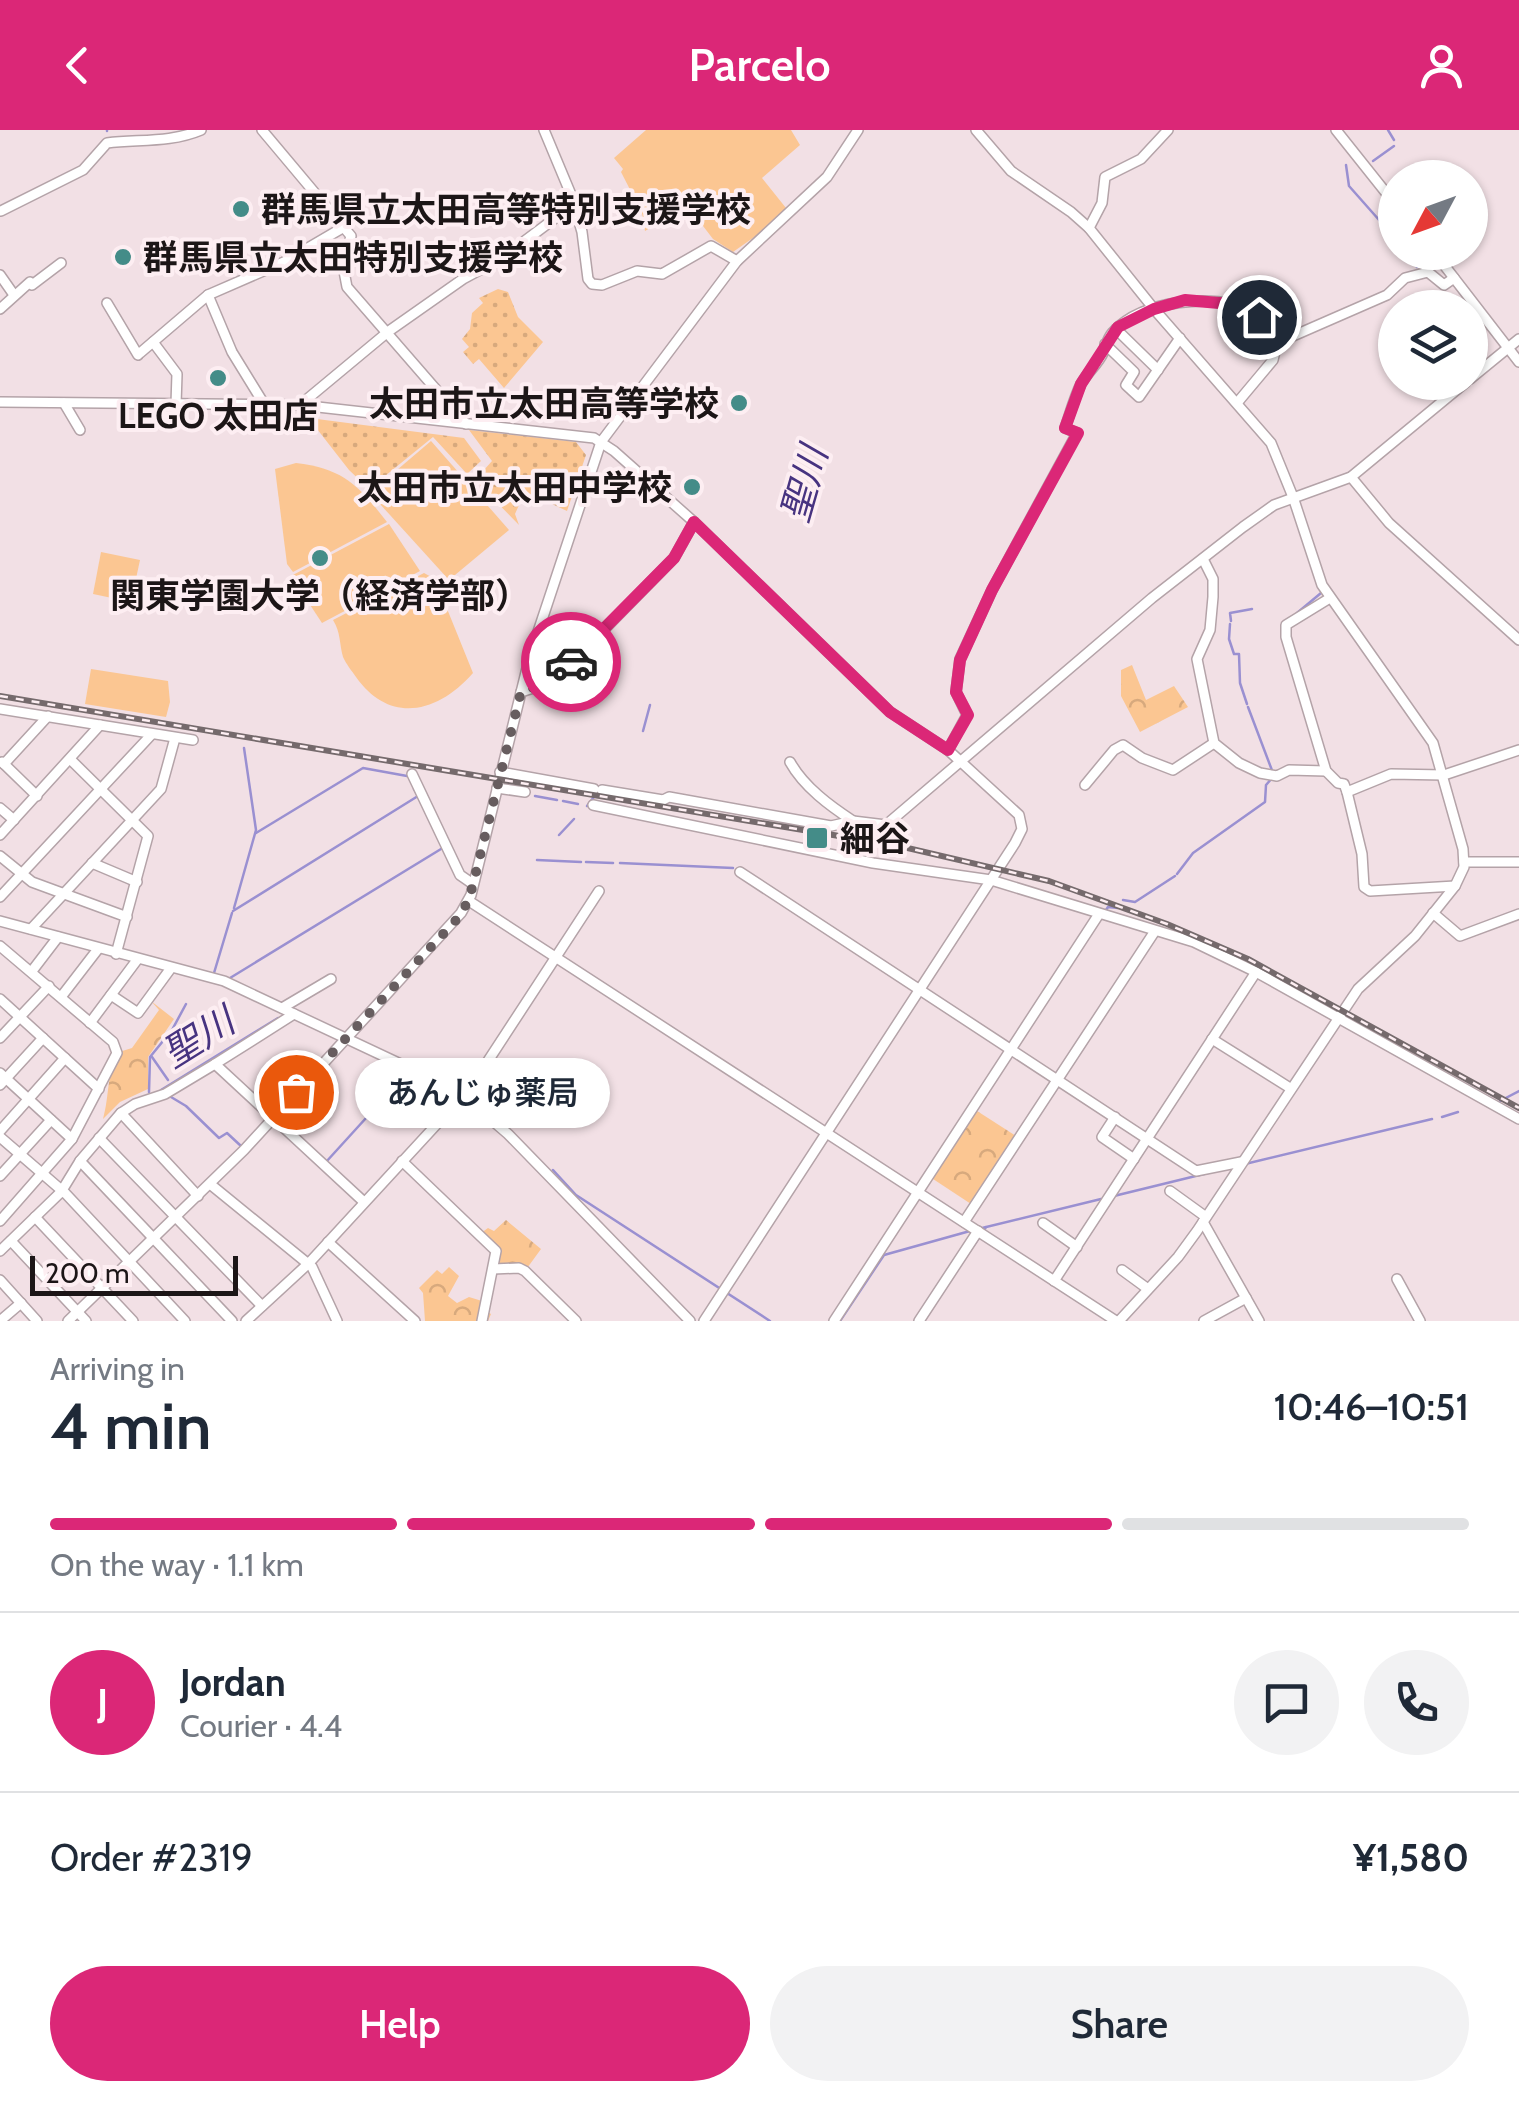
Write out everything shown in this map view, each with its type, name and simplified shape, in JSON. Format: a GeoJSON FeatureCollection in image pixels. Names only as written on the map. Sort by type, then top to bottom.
{"type":"FeatureCollection","features":[{"type":"Feature","properties":{"kind":"street"},"geometry":{"type":"LineString","coordinates":[[1,212],[83,170],[107,143],[138,143],[201,130]]}},
{"type":"Feature","properties":{"kind":"street"},"geometry":{"type":"LineString","coordinates":[[262,130],[352,239],[343,266],[348,288],[466,424]]}},
{"type":"Feature","properties":{"kind":"street"},"geometry":{"type":"LineString","coordinates":[[544,130],[574,204],[588,279],[596,286],[637,271],[662,274],[710,246],[737,262]]}},
{"type":"Feature","properties":{"kind":"street"},"geometry":{"type":"LineString","coordinates":[[68,1321],[210,1184],[457,919],[474,884],[542,617],[600,442],[737,262],[827,177],[858,130]]}},
{"type":"Feature","properties":{"kind":"street"},"geometry":{"type":"LineString","coordinates":[[469,900],[1117,1321],[1178,1258],[1358,988],[1416,936],[1455,886],[1464,862],[1433,743],[1322,584],[1270,442],[1089,228],[1011,171],[976,130]]}},
{"type":"Feature","properties":{"kind":"street"},"geometry":{"type":"LineString","coordinates":[[1089,228],[1102,203],[1106,177],[1141,159],[1168,130]]}},
{"type":"Feature","properties":{"kind":"street"},"geometry":{"type":"LineString","coordinates":[[1336,130],[1378,183]]}},
{"type":"Feature","properties":{"kind":"street"},"geometry":{"type":"LineString","coordinates":[[300,405],[389,331],[463,279],[502,258],[574,204]]}},
{"type":"Feature","properties":{"kind":"street"},"geometry":{"type":"LineString","coordinates":[[107,304],[139,354],[208,295],[284,262],[344,227]]}},
{"type":"Feature","properties":{"kind":"street"},"geometry":{"type":"LineString","coordinates":[[0,310],[14,295],[61,263]]}},
{"type":"Feature","properties":{"kind":"street"},"geometry":{"type":"LineString","coordinates":[[1448,270],[1519,362]]}},
{"type":"Feature","properties":{"kind":"street"},"geometry":{"type":"LineString","coordinates":[[1237,403],[1267,368],[1278,343],[1388,295],[1405,278],[1428,272],[1444,284],[1454,278]]}},
{"type":"Feature","properties":{"kind":"street"},"geometry":{"type":"LineString","coordinates":[[0,275],[14,295]]}},
{"type":"Feature","properties":{"kind":"street"},"geometry":{"type":"LineString","coordinates":[[208,295],[232,352],[264,404]]}},
{"type":"Feature","properties":{"kind":"street"},"geometry":{"type":"LineString","coordinates":[[948,750],[968,715],[956,692],[960,660],[992,590],[1078,433],[1065,428],[1081,384],[1116,329],[1154,309],[1185,300],[1242,305],[1259,317],[1278,343]]}},
{"type":"Feature","properties":{"kind":"street"},"geometry":{"type":"LineString","coordinates":[[1116,329],[1158,370]]}},
{"type":"Feature","properties":{"kind":"street"},"geometry":{"type":"LineString","coordinates":[[1105,344],[1134,372],[1126,385],[1139,397],[1180,338]]}},
{"type":"Feature","properties":{"kind":"street"},"geometry":{"type":"LineString","coordinates":[[1488,364],[1519,339]]}},
{"type":"Feature","properties":{"kind":"street"},"geometry":{"type":"LineString","coordinates":[[153,342],[177,374],[176,404]]}},
{"type":"Feature","properties":{"kind":"street"},"geometry":{"type":"LineString","coordinates":[[500,772],[663,800],[669,796],[830,826],[854,821],[886,825],[1203,559],[1274,505],[1351,476],[1445,400]]}},
{"type":"Feature","properties":{"kind":"street"},"geometry":{"type":"LineString","coordinates":[[0,402],[300,405],[586,436],[600,442],[694,522],[890,712],[948,750],[1019,815],[1022,829],[991,880],[704,1321]]}},
{"type":"Feature","properties":{"kind":"street"},"geometry":{"type":"LineString","coordinates":[[64,403],[80,430]]}},
{"type":"Feature","properties":{"kind":"street"},"geometry":{"type":"LineString","coordinates":[[1351,476],[1389,523],[1519,640]]}},
{"type":"Feature","properties":{"kind":"street"},"geometry":{"type":"LineString","coordinates":[[521,692],[563,670],[589,646],[674,558],[694,522]]}},
{"type":"Feature","properties":{"kind":"street"},"geometry":{"type":"LineString","coordinates":[[1203,559],[1213,578],[1213,598],[1210,630],[1198,659],[1214,743],[1239,763],[1260,773],[1277,776],[1289,770],[1326,771]]}},
{"type":"Feature","properties":{"kind":"street"},"geometry":{"type":"LineString","coordinates":[[1330,598],[1286,625],[1298,685],[1326,771],[1344,784],[1362,854],[1364,887],[1370,892],[1455,886]]}},
{"type":"Feature","properties":{"kind":"street"},"geometry":{"type":"LineString","coordinates":[[0,708],[194,740]]}},
{"type":"Feature","properties":{"kind":"street"},"geometry":{"type":"LineString","coordinates":[[37,796],[2,762],[48,716]]}},
{"type":"Feature","properties":{"kind":"street"},"geometry":{"type":"LineString","coordinates":[[0,835],[100,725]]}},
{"type":"Feature","properties":{"kind":"street"},"geometry":{"type":"LineString","coordinates":[[0,897],[152,734]]}},
{"type":"Feature","properties":{"kind":"street"},"geometry":{"type":"LineString","coordinates":[[31,929],[161,789],[175,738]]}},
{"type":"Feature","properties":{"kind":"street"},"geometry":{"type":"LineString","coordinates":[[1085,784],[1123,745],[1142,758],[1173,770],[1214,743]]}},
{"type":"Feature","properties":{"kind":"street"},"geometry":{"type":"LineString","coordinates":[[1346,792],[1391,774],[1444,775],[1519,750]]}},
{"type":"Feature","properties":{"kind":"street"},"geometry":{"type":"LineString","coordinates":[[71,760],[134,819],[148,838],[116,954]]}},
{"type":"Feature","properties":{"kind":"street"},"geometry":{"type":"LineString","coordinates":[[790,762],[828,805],[854,821]]}},
{"type":"Feature","properties":{"kind":"street"},"geometry":{"type":"LineString","coordinates":[[412,774],[460,875],[474,884]]}},
{"type":"Feature","properties":{"kind":"street"},"geometry":{"type":"LineString","coordinates":[[497,788],[525,792]]}},
{"type":"Feature","properties":{"kind":"street"},"geometry":{"type":"LineString","coordinates":[[593,805],[873,863],[991,880],[1194,942],[1256,972],[1519,1118]]}},
{"type":"Feature","properties":{"kind":"street"},"geometry":{"type":"LineString","coordinates":[[0,808],[14,820]]}},
{"type":"Feature","properties":{"kind":"street"},"geometry":{"type":"LineString","coordinates":[[0,856],[21,875],[127,916]]}},
{"type":"Feature","properties":{"kind":"street"},"geometry":{"type":"LineString","coordinates":[[1464,862],[1519,862]]}},
{"type":"Feature","properties":{"kind":"street"},"geometry":{"type":"LineString","coordinates":[[92,864],[137,882]]}},
{"type":"Feature","properties":{"kind":"street"},"geometry":{"type":"LineString","coordinates":[[740,872],[1196,1171],[1240,1162]]}},
{"type":"Feature","properties":{"kind":"street"},"geometry":{"type":"LineString","coordinates":[[246,1321],[308,1263],[464,1094],[599,892]]}},
{"type":"Feature","properties":{"kind":"street"},"geometry":{"type":"LineString","coordinates":[[1433,913],[1460,936],[1519,914]]}},
{"type":"Feature","properties":{"kind":"street"},"geometry":{"type":"LineString","coordinates":[[834,1321],[1098,914]]}},
{"type":"Feature","properties":{"kind":"street"},"geometry":{"type":"LineString","coordinates":[[0,921],[224,981],[464,1094],[690,1321]]}},
{"type":"Feature","properties":{"kind":"street"},"geometry":{"type":"LineString","coordinates":[[964,1222],[1155,931]]}},
{"type":"Feature","properties":{"kind":"street"},"geometry":{"type":"LineString","coordinates":[[32,971],[58,937]]}},
{"type":"Feature","properties":{"kind":"street"},"geometry":{"type":"LineString","coordinates":[[0,946],[113,1042],[117,1053],[72,1139],[0,1221]]}},
{"type":"Feature","properties":{"kind":"street"},"geometry":{"type":"LineString","coordinates":[[61,996],[98,949]]}},
{"type":"Feature","properties":{"kind":"street"},"geometry":{"type":"LineString","coordinates":[[90,1023],[137,960]]}},
{"type":"Feature","properties":{"kind":"street"},"geometry":{"type":"LineString","coordinates":[[111,995],[138,1013],[172,968]]}},
{"type":"Feature","properties":{"kind":"street"},"geometry":{"type":"LineString","coordinates":[[1054,1281],[1256,972]]}},
{"type":"Feature","properties":{"kind":"street"},"geometry":{"type":"LineString","coordinates":[[0,1252],[35,1217],[121,1114],[135,1104],[165,1094],[215,1064],[331,980]]}},
{"type":"Feature","properties":{"kind":"street"},"geometry":{"type":"LineString","coordinates":[[0,1038],[49,986]]}},
{"type":"Feature","properties":{"kind":"street"},"geometry":{"type":"LineString","coordinates":[[0,999],[99,1089]]}},
{"type":"Feature","properties":{"kind":"street"},"geometry":{"type":"LineString","coordinates":[[43,1038],[2,1079],[72,1139]]}},
{"type":"Feature","properties":{"kind":"street"},"geometry":{"type":"LineString","coordinates":[[1212,1040],[1290,1088]]}},
{"type":"Feature","properties":{"kind":"street"},"geometry":{"type":"LineString","coordinates":[[65,1058],[0,1134],[66,1194],[186,1321]]}},
{"type":"Feature","properties":{"kind":"street"},"geometry":{"type":"LineString","coordinates":[[215,1064],[364,1202]]}},
{"type":"Feature","properties":{"kind":"street"},"geometry":{"type":"LineString","coordinates":[[121,1114],[198,1196]]}},
{"type":"Feature","properties":{"kind":"street"},"geometry":{"type":"LineString","coordinates":[[1114,1118],[1102,1137],[1134,1159]]}},
{"type":"Feature","properties":{"kind":"street"},"geometry":{"type":"LineString","coordinates":[[0,1176],[51,1120]]}},
{"type":"Feature","properties":{"kind":"street"},"geometry":{"type":"LineString","coordinates":[[99,1138],[262,1306]]}},
{"type":"Feature","properties":{"kind":"street"},"geometry":{"type":"LineString","coordinates":[[80,1161],[232,1321]]}},
{"type":"Feature","properties":{"kind":"street"},"geometry":{"type":"LineString","coordinates":[[402,1161],[496,1251],[482,1321]]}},
{"type":"Feature","properties":{"kind":"street"},"geometry":{"type":"LineString","coordinates":[[210,1184],[308,1263],[336,1321]]}},
{"type":"Feature","properties":{"kind":"street"},"geometry":{"type":"LineString","coordinates":[[1170,1191],[1204,1219],[1259,1321]]}},
{"type":"Feature","properties":{"kind":"street"},"geometry":{"type":"LineString","coordinates":[[35,1217],[132,1321]]}},
{"type":"Feature","properties":{"kind":"street"},"geometry":{"type":"LineString","coordinates":[[1043,1222],[1077,1247]]}},
{"type":"Feature","properties":{"kind":"street"},"geometry":{"type":"LineString","coordinates":[[935,1321],[922,1318],[978,1231]]}},
{"type":"Feature","properties":{"kind":"street"},"geometry":{"type":"LineString","coordinates":[[12,1241],[86,1321]]}},
{"type":"Feature","properties":{"kind":"street"},"geometry":{"type":"LineString","coordinates":[[328,1242],[415,1321]]}},
{"type":"Feature","properties":{"kind":"street"},"geometry":{"type":"LineString","coordinates":[[493,1269],[525,1270],[576,1321]]}},
{"type":"Feature","properties":{"kind":"street"},"geometry":{"type":"LineString","coordinates":[[1122,1270],[1148,1290]]}},
{"type":"Feature","properties":{"kind":"street"},"geometry":{"type":"LineString","coordinates":[[1397,1279],[1420,1321]]}},
{"type":"Feature","properties":{"kind":"street"},"geometry":{"type":"LineString","coordinates":[[0,1280],[37,1321]]}},
{"type":"Feature","properties":{"kind":"street"},"geometry":{"type":"LineString","coordinates":[[1204,1321],[1246,1298]]}},
{"type":"Feature","properties":{"kind":"street"},"geometry":{"type":"LineString","coordinates":[[1,1318],[21,1303]]}},
{"type":"Feature","properties":{"kind":"green space"},"geometry":{"type":"Polygon","coordinates":[[[646,130],[791,130],[800,145],[762,178],[786,208],[733,252],[713,239],[690,209],[669,226],[660,222],[645,231],[642,213],[621,172],[623,169],[614,158],[646,130]]]}},
{"type":"Feature","properties":{"kind":"green space"},"geometry":{"type":"Polygon","coordinates":[[[498,289],[508,292],[518,317],[543,342],[504,388],[479,359],[473,364],[463,352],[469,347],[462,339],[470,329],[472,313],[483,303],[479,298],[498,289]]]}},
{"type":"Feature","properties":{"kind":"green space"},"geometry":{"type":"Polygon","coordinates":[[[310,420],[464,438],[481,461],[467,474],[433,437],[369,489],[310,420]]]}},
{"type":"Feature","properties":{"kind":"green space"},"geometry":{"type":"Polygon","coordinates":[[[469,430],[576,442],[586,455],[567,511],[537,497],[523,496],[515,514],[519,525],[475,480],[492,461],[469,430]]]}},
{"type":"Feature","properties":{"kind":"green space"},"geometry":{"type":"Polygon","coordinates":[[[431,441],[509,530],[449,580],[370,493],[431,441]]]}},
{"type":"Feature","properties":{"kind":"green space"},"geometry":{"type":"Polygon","coordinates":[[[296,463],[326,470],[349,481],[387,522],[293,572],[287,564],[275,469],[296,463]]]}},
{"type":"Feature","properties":{"kind":"green space"},"geometry":{"type":"Polygon","coordinates":[[[389,524],[420,571],[322,623],[291,576],[389,524]]]}},
{"type":"Feature","properties":{"kind":"green space"},"geometry":{"type":"Polygon","coordinates":[[[101,552],[140,560],[131,602],[93,594],[101,552]]]}},
{"type":"Feature","properties":{"kind":"green space"},"geometry":{"type":"Polygon","coordinates":[[[424,573],[435,579],[473,673],[459,687],[430,704],[399,707],[369,692],[356,677],[343,657],[333,620],[424,573]]]}},
{"type":"Feature","properties":{"kind":"green space"},"geometry":{"type":"Polygon","coordinates":[[[1132,665],[1146,700],[1174,686],[1188,707],[1140,732],[1121,696],[1121,670],[1132,665]]]}},
{"type":"Feature","properties":{"kind":"green space"},"geometry":{"type":"Polygon","coordinates":[[[91,669],[168,681],[170,702],[166,717],[85,704],[91,669]]]}},
{"type":"Feature","properties":{"kind":"green space"},"geometry":{"type":"Polygon","coordinates":[[[151,1001],[174,1019],[148,1057],[148,1089],[120,1102],[103,1119],[115,1060],[119,1052],[132,1048],[159,1010],[151,1001]]]}},
{"type":"Feature","properties":{"kind":"green space"},"geometry":{"type":"Polygon","coordinates":[[[974,1109],[1016,1136],[971,1204],[930,1177],[974,1109]]]}},
{"type":"Feature","properties":{"kind":"green space"},"geometry":{"type":"Polygon","coordinates":[[[506,1220],[541,1249],[525,1271],[496,1263],[495,1251],[481,1233],[488,1228],[494,1231],[506,1220]]]}},
{"type":"Feature","properties":{"kind":"green space"},"geometry":{"type":"Polygon","coordinates":[[[449,1267],[459,1276],[448,1296],[457,1303],[469,1297],[482,1301],[484,1310],[491,1314],[488,1321],[425,1321],[423,1293],[419,1288],[437,1270],[442,1274],[449,1267]]]}},
{"type":"Feature","properties":{"kind":"waterway"},"geometry":{"type":"LineString","coordinates":[[1388,130],[1394,140]]}},
{"type":"Feature","properties":{"kind":"waterway"},"geometry":{"type":"LineString","coordinates":[[1373,161],[1394,146]]}},
{"type":"Feature","properties":{"kind":"waterway"},"geometry":{"type":"LineString","coordinates":[[1346,165],[1349,186],[1378,219]]}},
{"type":"Feature","properties":{"kind":"waterway"},"geometry":{"type":"LineString","coordinates":[[1297,613],[1321,593]]}},
{"type":"Feature","properties":{"kind":"waterway"},"geometry":{"type":"LineString","coordinates":[[1231,621],[1230,613],[1252,609]]}},
{"type":"Feature","properties":{"kind":"waterway"},"geometry":{"type":"LineString","coordinates":[[1230,624],[1229,639],[1234,654],[1239,654],[1240,683],[1247,704]]}},
{"type":"Feature","properties":{"kind":"waterway","name":"聖川"},"geometry":{"type":"LineString","coordinates":[[643,731],[650,705]]}},
{"type":"Feature","properties":{"kind":"waterway"},"geometry":{"type":"LineString","coordinates":[[1248,707],[1273,773]]}},
{"type":"Feature","properties":{"kind":"waterway"},"geometry":{"type":"LineString","coordinates":[[234,908],[256,830],[244,748]]}},
{"type":"Feature","properties":{"kind":"waterway"},"geometry":{"type":"LineString","coordinates":[[256,833],[363,768],[407,776]]}},
{"type":"Feature","properties":{"kind":"waterway"},"geometry":{"type":"LineString","coordinates":[[1177,874],[1193,853],[1265,802],[1266,785],[1273,777]]}},
{"type":"Feature","properties":{"kind":"waterway"},"geometry":{"type":"LineString","coordinates":[[414,789],[420,798]]}},
{"type":"Feature","properties":{"kind":"waterway","name":"聖川"},"geometry":{"type":"LineString","coordinates":[[587,806],[597,793]]}},
{"type":"Feature","properties":{"kind":"waterway"},"geometry":{"type":"LineString","coordinates":[[233,911],[418,796]]}},
{"type":"Feature","properties":{"kind":"waterway"},"geometry":{"type":"LineString","coordinates":[[535,796],[557,800]]}},
{"type":"Feature","properties":{"kind":"waterway"},"geometry":{"type":"LineString","coordinates":[[563,801],[578,804]]}},
{"type":"Feature","properties":{"kind":"waterway","name":"聖川"},"geometry":{"type":"LineString","coordinates":[[559,835],[574,819]]}},
{"type":"Feature","properties":{"kind":"waterway"},"geometry":{"type":"LineString","coordinates":[[230,978],[441,849]]}},
{"type":"Feature","properties":{"kind":"waterway"},"geometry":{"type":"LineString","coordinates":[[537,860],[581,862]]}},
{"type":"Feature","properties":{"kind":"waterway"},"geometry":{"type":"LineString","coordinates":[[586,862],[613,863]]}},
{"type":"Feature","properties":{"kind":"waterway"},"geometry":{"type":"LineString","coordinates":[[620,863],[733,868]]}},
{"type":"Feature","properties":{"kind":"waterway"},"geometry":{"type":"LineString","coordinates":[[1123,900],[1135,902],[1175,876]]}},
{"type":"Feature","properties":{"kind":"waterway"},"geometry":{"type":"LineString","coordinates":[[1106,910],[1118,908]]}},
{"type":"Feature","properties":{"kind":"waterway"},"geometry":{"type":"LineString","coordinates":[[214,973],[232,913]]}},
{"type":"Feature","properties":{"kind":"waterway"},"geometry":{"type":"LineString","coordinates":[[149,1092],[150,1057],[172,1030],[186,1004]]}},
{"type":"Feature","properties":{"kind":"waterway","name":"聖川"},"geometry":{"type":"LineString","coordinates":[[161,1090],[278,1018]]}},
{"type":"Feature","properties":{"kind":"waterway"},"geometry":{"type":"LineString","coordinates":[[152,1057],[168,1080]]}},
{"type":"Feature","properties":{"kind":"waterway"},"geometry":{"type":"LineString","coordinates":[[326,1162],[407,1073]]}},
{"type":"Feature","properties":{"kind":"waterway"},"geometry":{"type":"LineString","coordinates":[[1500,1101],[1519,1091]]}},
{"type":"Feature","properties":{"kind":"waterway"},"geometry":{"type":"LineString","coordinates":[[171,1097],[219,1138],[227,1133],[241,1146]]}},
{"type":"Feature","properties":{"kind":"waterway"},"geometry":{"type":"LineString","coordinates":[[1442,1117],[1458,1112]]}},
{"type":"Feature","properties":{"kind":"waterway"},"geometry":{"type":"LineString","coordinates":[[1245,1164],[1432,1119]]}},
{"type":"Feature","properties":{"kind":"waterway"},"geometry":{"type":"LineString","coordinates":[[553,1170],[576,1195],[770,1321]]}},
{"type":"Feature","properties":{"kind":"waterway"},"geometry":{"type":"LineString","coordinates":[[1114,1196],[1208,1173]]}},
{"type":"Feature","properties":{"kind":"waterway"},"geometry":{"type":"LineString","coordinates":[[978,1229],[1101,1199]]}},
{"type":"Feature","properties":{"kind":"waterway"},"geometry":{"type":"LineString","coordinates":[[974,1245],[986,1227]]}},
{"type":"Feature","properties":{"kind":"waterway"},"geometry":{"type":"LineString","coordinates":[[840,1321],[884,1255],[970,1231]]}},
{"type":"Feature","properties":{"kind":"railway"},"geometry":{"type":"LineString","coordinates":[[0,696],[899,846],[1049,881],[1167,924],[1248,959],[1519,1108]]}},
{"type":"Feature","properties":{"kind":"way so far"},"geometry":{"type":"LineString","coordinates":[[296,1092],[465,907],[521,692],[571,662]]}},
{"type":"Feature","properties":{"kind":"place","name":"群馬県立太田高等特別支援学校"},"geometry":{"type":"Point","coordinates":[241,209]}},
{"type":"Feature","properties":{"kind":"place","name":"群馬県立太田特別支援学校"},"geometry":{"type":"Point","coordinates":[123,257]}},
{"type":"Feature","properties":{"kind":"place","name":"LEGO 太田店"},"geometry":{"type":"Point","coordinates":[218,378]}},
{"type":"Feature","properties":{"kind":"place","name":"太田市立太田高等学校"},"geometry":{"type":"Point","coordinates":[739,403]}},
{"type":"Feature","properties":{"kind":"place","name":"太田市立太田中学校"},"geometry":{"type":"Point","coordinates":[692,487]}},
{"type":"Feature","properties":{"kind":"place","name":"関東学園大学（経済学部）"},"geometry":{"type":"Point","coordinates":[320,558]}},
{"type":"Feature","properties":{"kind":"place","name":"細谷"},"geometry":{"type":"Point","coordinates":[817,838]}},
{"type":"Feature","properties":{"kind":"place","name":"あんじゅ薬局"},"geometry":{"type":"Point","coordinates":[296,1092]}},
{"type":"Feature","properties":{"kind":"route"},"geometry":{"type":"LineString","coordinates":[[571,662],[674,558],[694,522],[890,712],[948,750],[968,715],[956,692],[960,660],[992,590],[1078,433],[1065,428],[1081,384],[1103,354],[1110,336],[1118,327],[1154,309],[1185,300],[1242,305],[1259,317]]}}]}
